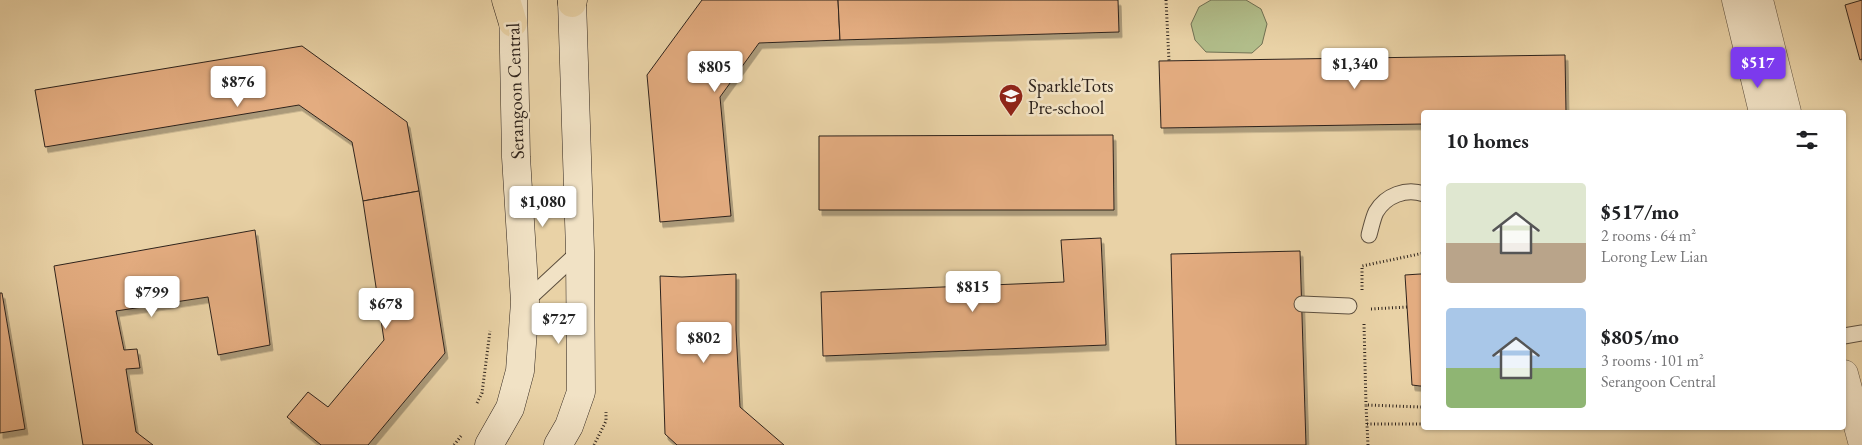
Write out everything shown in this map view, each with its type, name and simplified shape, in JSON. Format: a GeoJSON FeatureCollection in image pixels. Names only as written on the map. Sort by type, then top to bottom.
{"type":"FeatureCollection","features":[{"type":"Feature","properties":{"kind":"main road"},"geometry":{"type":"LineString","coordinates":[[1736,0],[1762,110]]}},
{"type":"Feature","properties":{"kind":"main road"},"geometry":{"type":"LineString","coordinates":[[1759,0],[1785,110]]}},
{"type":"Feature","properties":{"kind":"main road"},"geometry":{"type":"LineString","coordinates":[[558,445],[570,426],[581,392],[580,251],[572,1]]}},
{"type":"Feature","properties":{"kind":"main road","name":"Serangoon Central"},"geometry":{"type":"LineString","coordinates":[[489,445],[510,408],[520,371],[525,302],[516,157],[511,8]]}},
{"type":"Feature","properties":{"kind":"main road"},"geometry":{"type":"LineString","coordinates":[[1771,54],[1778,110]]}},
{"type":"Feature","properties":{"kind":"main road"},"geometry":{"type":"LineString","coordinates":[[1851,378],[1862,441]]}},
{"type":"Feature","properties":{"kind":"lane"},"geometry":{"type":"LineString","coordinates":[[1369,235],[1376,211],[1391,195],[1414,190],[1421,193]]}},
{"type":"Feature","properties":{"kind":"lane"},"geometry":{"type":"LineString","coordinates":[[525,302],[580,251]]}},
{"type":"Feature","properties":{"kind":"lane"},"geometry":{"type":"LineString","coordinates":[[1302,304],[1356,307]]}},
{"type":"Feature","properties":{"kind":"lane"},"geometry":{"type":"LineString","coordinates":[[1846,336],[1862,333]]}},
{"type":"Feature","properties":{"kind":"path"},"geometry":{"type":"LineString","coordinates":[[1166,0],[1169,61]]}},
{"type":"Feature","properties":{"kind":"path"},"geometry":{"type":"LineString","coordinates":[[1356,307],[1407,306]]}},
{"type":"Feature","properties":{"kind":"path"},"geometry":{"type":"LineString","coordinates":[[474,410],[482,393],[490,331]]}},
{"type":"Feature","properties":{"kind":"path"},"geometry":{"type":"LineString","coordinates":[[1368,445],[1366,405],[1421,407]]}},
{"type":"Feature","properties":{"kind":"path"},"geometry":{"type":"LineString","coordinates":[[1367,424],[1421,424]]}},
{"type":"Feature","properties":{"kind":"path"},"geometry":{"type":"LineString","coordinates":[[454,445],[462,435]]}},
{"type":"Feature","properties":{"kind":"green space"},"geometry":{"type":"Polygon","coordinates":[[[1211,0],[1246,0],[1261,9],[1267,24],[1262,44],[1252,53],[1206,52],[1195,40],[1191,24],[1199,7],[1211,0]]]}},
{"type":"Feature","properties":{"kind":"building"},"geometry":{"type":"Polygon","coordinates":[[[702,0],[838,0],[840,40],[759,43],[720,97],[731,216],[660,222],[647,75],[702,0]]]}},
{"type":"Feature","properties":{"kind":"building"},"geometry":{"type":"Polygon","coordinates":[[[838,0],[1118,0],[1119,32],[840,40],[838,0]]]}},
{"type":"Feature","properties":{"kind":"building"},"geometry":{"type":"Polygon","coordinates":[[[1862,0],[1862,59],[1860,60],[1845,5],[1862,0]]]}},
{"type":"Feature","properties":{"kind":"building"},"geometry":{"type":"Polygon","coordinates":[[[302,46],[407,122],[419,191],[363,201],[352,142],[299,105],[45,147],[35,90],[302,46]]]}},
{"type":"Feature","properties":{"kind":"building"},"geometry":{"type":"Polygon","coordinates":[[[1565,55],[1566,110],[1421,110],[1421,124],[1161,128],[1159,61],[1565,55]]]}},
{"type":"Feature","properties":{"kind":"building"},"geometry":{"type":"Polygon","coordinates":[[[1113,135],[1114,210],[819,210],[819,136],[1113,135]]]}},
{"type":"Feature","properties":{"kind":"building"},"geometry":{"type":"Polygon","coordinates":[[[419,191],[445,353],[368,445],[321,445],[287,417],[308,392],[328,407],[384,340],[363,201],[419,191]]]}},
{"type":"Feature","properties":{"kind":"building"},"geometry":{"type":"Polygon","coordinates":[[[255,230],[270,345],[218,355],[208,297],[116,311],[124,350],[137,349],[140,368],[126,369],[136,432],[153,445],[83,445],[54,266],[255,230]]]}},
{"type":"Feature","properties":{"kind":"building"},"geometry":{"type":"Polygon","coordinates":[[[1101,238],[1106,345],[823,356],[821,292],[1064,282],[1061,240],[1101,238]]]}},
{"type":"Feature","properties":{"kind":"building"},"geometry":{"type":"Polygon","coordinates":[[[1300,251],[1306,445],[1176,445],[1171,254],[1300,251]]]}},
{"type":"Feature","properties":{"kind":"building"},"geometry":{"type":"Polygon","coordinates":[[[736,274],[736,330],[740,407],[784,445],[677,445],[665,434],[660,276],[682,277],[736,274]]]}},
{"type":"Feature","properties":{"kind":"building"},"geometry":{"type":"Polygon","coordinates":[[[1421,274],[1421,386],[1412,385],[1405,275],[1421,274]]]}},
{"type":"Feature","properties":{"kind":"building"},"geometry":{"type":"Polygon","coordinates":[[[0,293],[2,293],[25,429],[0,433],[0,293]]]}},
{"type":"Feature","properties":{"kind":"place","name":"SparkleTots Pre-school"},"geometry":{"type":"Point","coordinates":[1011,117]}}]}
